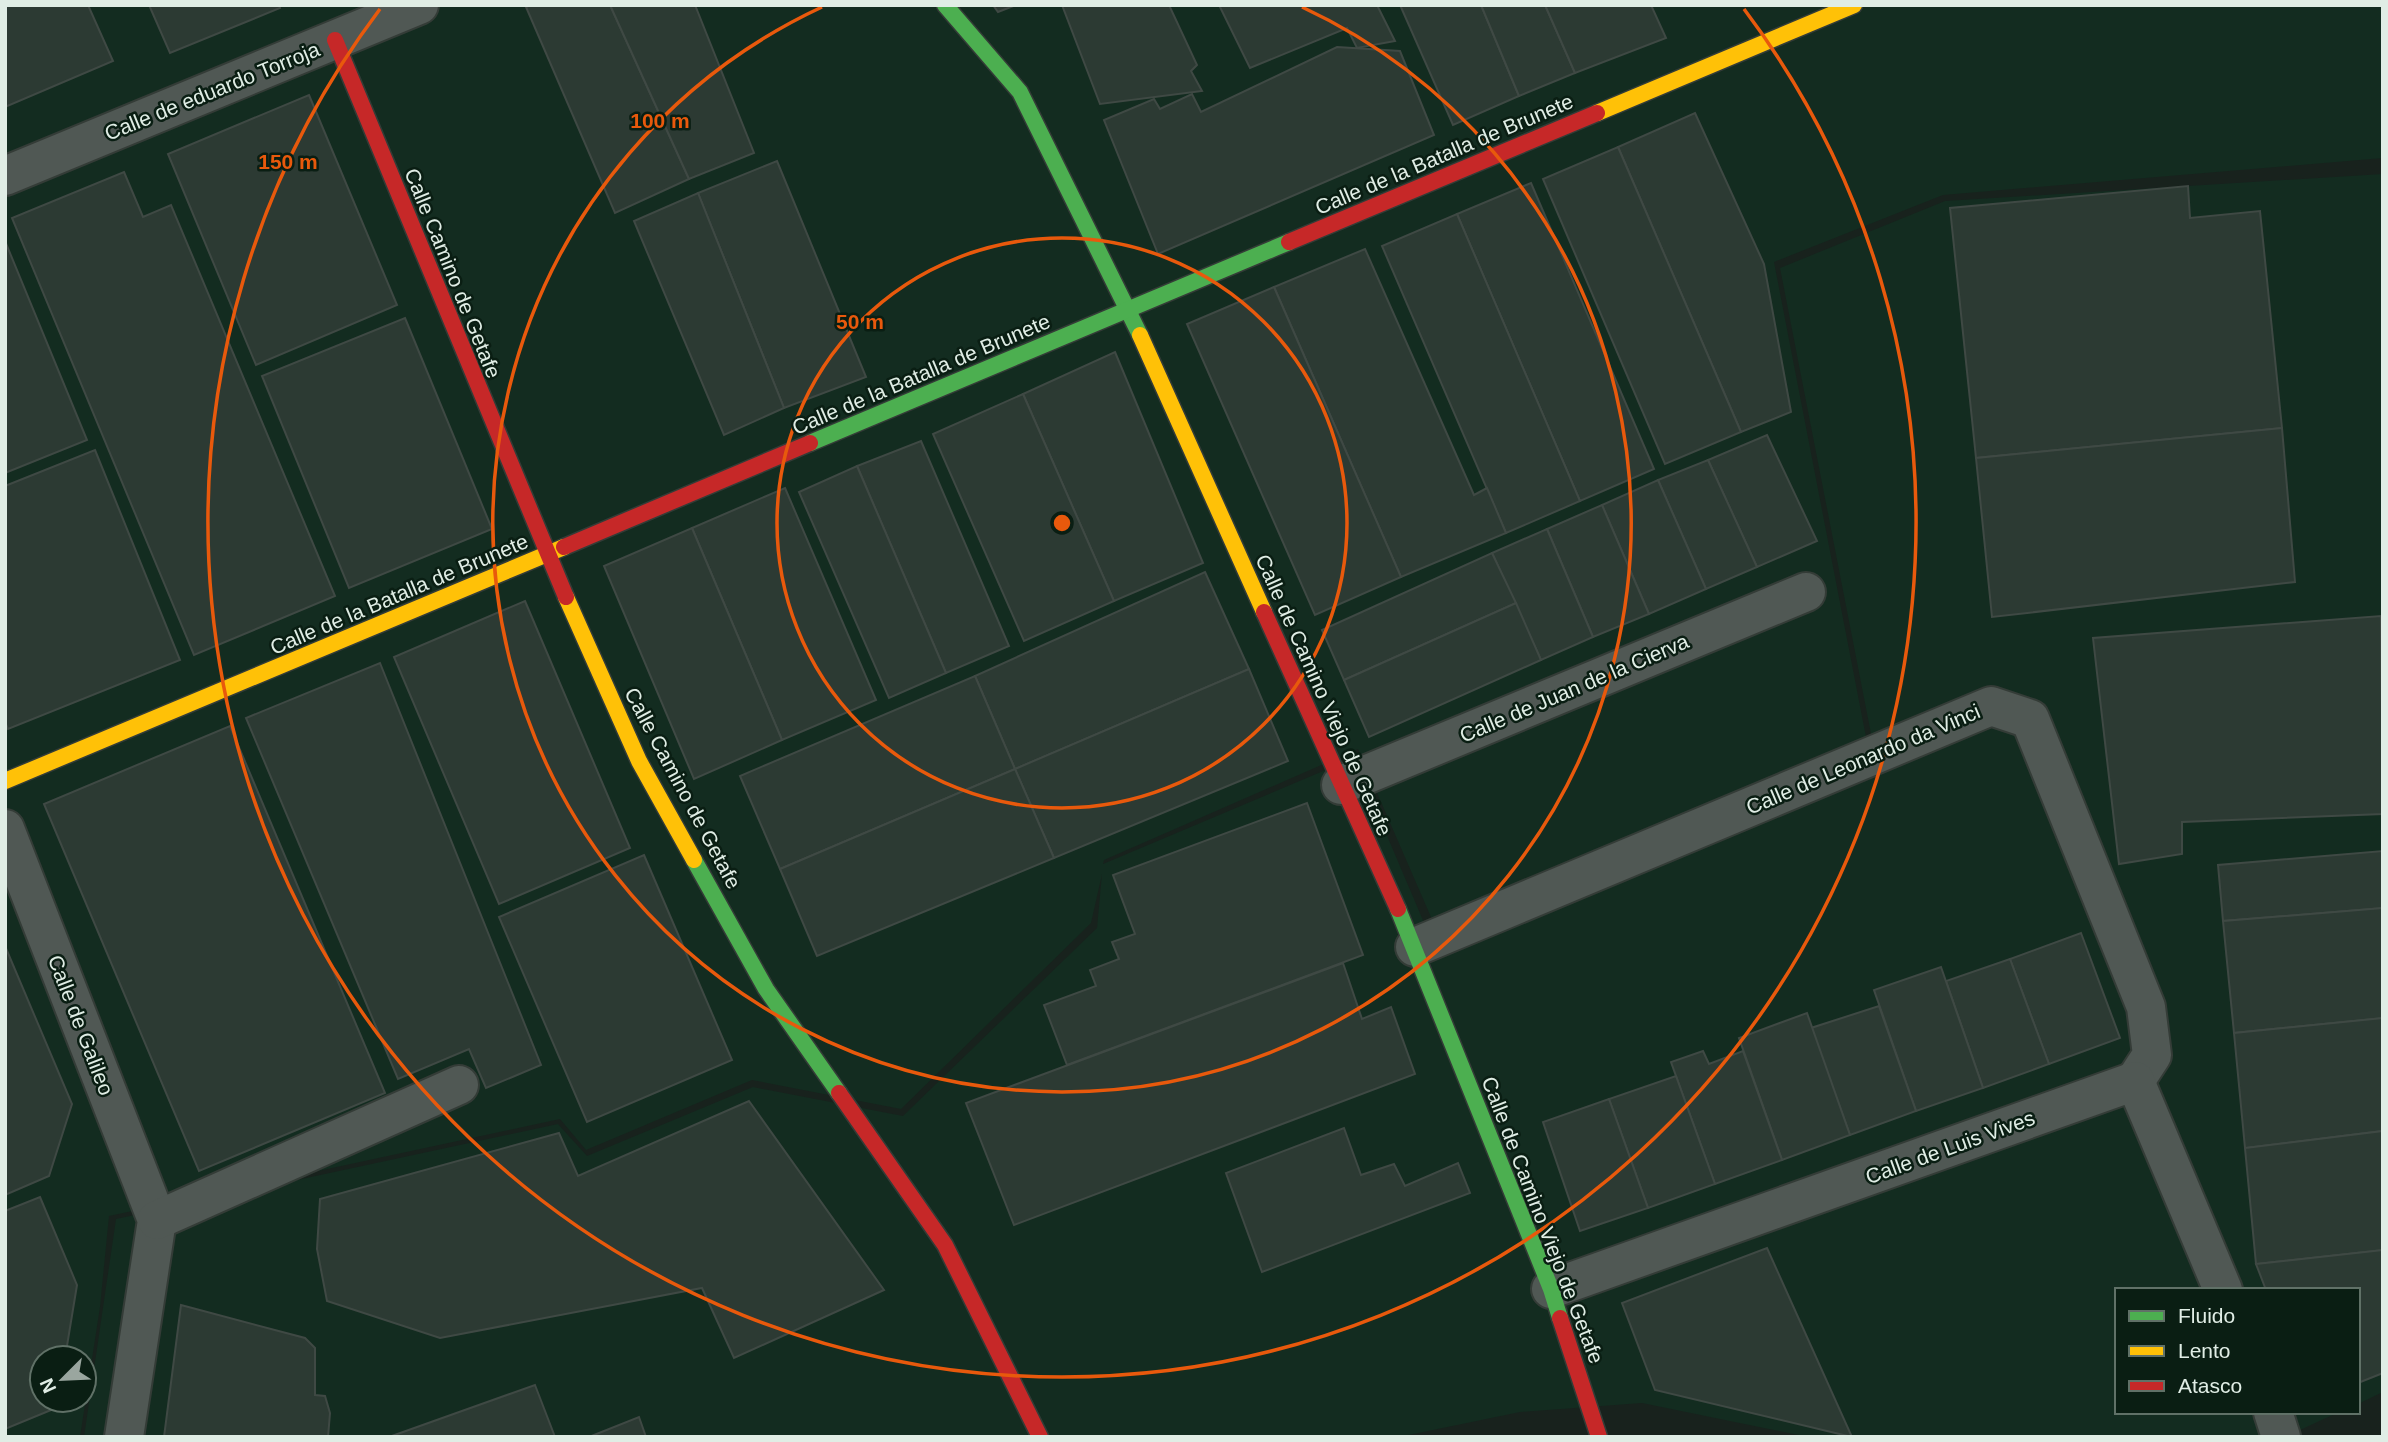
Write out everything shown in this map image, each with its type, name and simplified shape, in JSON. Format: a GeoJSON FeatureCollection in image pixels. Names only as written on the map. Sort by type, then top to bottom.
{"type":"FeatureCollection","features":[{"type":"Feature","properties":{"kind":"street","name":"Calle de eduardo Torroja"},"geometry":{"type":"LineString","coordinates":[[5,176],[419,5]]}},
{"type":"Feature","properties":{"kind":"street","name":"Calle de Camino Viejo de Getafe"},"geometry":{"type":"LineString","coordinates":[[945,5],[1020,92],[1128,309],[1415,947],[1551,1289],[1599,1437]]}},
{"type":"Feature","properties":{"kind":"street","name":"Calle de la Batalla de Brunete"},"geometry":{"type":"LineString","coordinates":[[5,781],[1854,5]]}},
{"type":"Feature","properties":{"kind":"street","name":"Calle Camino de Getafe"},"geometry":{"type":"LineString","coordinates":[[335,40],[547,555],[639,761],[766,989],[946,1245],[1040,1437]]}},
{"type":"Feature","properties":{"kind":"street","name":"Calle de Juan de la Cierva"},"geometry":{"type":"LineString","coordinates":[[1341,785],[1806,592]]}},
{"type":"Feature","properties":{"kind":"street","name":"Calle de Leonardo da Vinci"},"geometry":{"type":"LineString","coordinates":[[1415,947],[1991,706],[2031,719],[2146,1007],[2152,1055],[2135,1081]]}},
{"type":"Feature","properties":{"kind":"street","name":"Calle de Galileo"},"geometry":{"type":"LineString","coordinates":[[5,829],[157,1220],[124,1437]]}},
{"type":"Feature","properties":{"kind":"street"},"geometry":{"type":"LineString","coordinates":[[2135,1081],[2222,1288]]}},
{"type":"Feature","properties":{"kind":"street","name":"Calle de Luis Vives"},"geometry":{"type":"LineString","coordinates":[[1551,1289],[2135,1081]]}},
{"type":"Feature","properties":{"kind":"street"},"geometry":{"type":"LineString","coordinates":[[157,1220],[459,1085]]}},
{"type":"Feature","properties":{"kind":"street"},"geometry":{"type":"LineString","coordinates":[[2274,1414],[2281,1437]]}},
{"type":"Feature","properties":{"kind":"shaded area"},"geometry":{"type":"Polygon","coordinates":[[[5,5],[2383,5],[2383,158],[1943,195],[1774,262],[1866,737],[1434,924],[1358,749],[1104,860],[1103,864],[1354,758],[1428,932],[1873,744],[1780,268],[1945,201],[2383,174],[2383,1392],[2360,1403],[2360,1288],[2115,1288],[2115,1414],[2335,1414],[2285,1437],[1808,1437],[1642,1403],[1520,1412],[1399,1437],[84,1437],[87,1414],[98,1414],[98,1344],[116,1219],[558,1124],[587,1156],[753,1087],[903,1116],[1097,928],[1102,874],[1091,923],[901,1109],[752,1080],[586,1150],[560,1119],[109,1216],[94,1344],[28,1344],[28,1414],[84,1414],[80,1437],[5,1437],[5,5]]]}},
{"type":"Feature","properties":{"kind":"building"},"geometry":{"type":"Polygon","coordinates":[[[5,5],[88,5],[113,61],[5,107],[5,5]]]}},
{"type":"Feature","properties":{"kind":"building"},"geometry":{"type":"Polygon","coordinates":[[[149,5],[279,5],[280,8],[170,53],[149,5]]]}},
{"type":"Feature","properties":{"kind":"building"},"geometry":{"type":"Polygon","coordinates":[[[610,5],[689,179],[615,213],[526,7],[610,5]]]}},
{"type":"Feature","properties":{"kind":"building"},"geometry":{"type":"Polygon","coordinates":[[[610,5],[695,5],[754,153],[689,179],[610,5]]]}},
{"type":"Feature","properties":{"kind":"building"},"geometry":{"type":"Polygon","coordinates":[[[993,5],[1016,5],[998,12],[993,5]]]}},
{"type":"Feature","properties":{"kind":"building"},"geometry":{"type":"Polygon","coordinates":[[[1062,5],[1169,5],[1197,65],[1191,71],[1202,91],[1100,104],[1062,5]]]}},
{"type":"Feature","properties":{"kind":"building"},"geometry":{"type":"Polygon","coordinates":[[[1219,5],[1377,5],[1395,41],[1357,48],[1347,28],[1250,68],[1219,5]]]}},
{"type":"Feature","properties":{"kind":"building"},"geometry":{"type":"Polygon","coordinates":[[[1400,5],[1481,5],[1519,96],[1453,125],[1400,5]]]}},
{"type":"Feature","properties":{"kind":"building"},"geometry":{"type":"Polygon","coordinates":[[[1481,5],[1545,5],[1575,73],[1519,96],[1481,5]]]}},
{"type":"Feature","properties":{"kind":"building"},"geometry":{"type":"Polygon","coordinates":[[[1545,5],[1651,5],[1666,38],[1575,73],[1545,5]]]}},
{"type":"Feature","properties":{"kind":"building"},"geometry":{"type":"Polygon","coordinates":[[[1337,47],[1400,51],[1434,135],[1158,254],[1104,120],[1154,99],[1160,109],[1192,94],[1201,112],[1337,47]]]}},
{"type":"Feature","properties":{"kind":"building"},"geometry":{"type":"Polygon","coordinates":[[[309,95],[397,305],[256,365],[168,154],[309,95]]]}},
{"type":"Feature","properties":{"kind":"building"},"geometry":{"type":"Polygon","coordinates":[[[1695,113],[1764,264],[1791,412],[1741,432],[1618,147],[1695,113]]]}},
{"type":"Feature","properties":{"kind":"building"},"geometry":{"type":"Polygon","coordinates":[[[1618,147],[1741,432],[1665,464],[1543,179],[1618,147]]]}},
{"type":"Feature","properties":{"kind":"building"},"geometry":{"type":"Polygon","coordinates":[[[777,161],[866,377],[784,408],[698,193],[777,161]]]}},
{"type":"Feature","properties":{"kind":"building"},"geometry":{"type":"Polygon","coordinates":[[[124,172],[143,217],[171,205],[335,596],[194,655],[12,218],[124,172]]]}},
{"type":"Feature","properties":{"kind":"building"},"geometry":{"type":"Polygon","coordinates":[[[1531,183],[1654,469],[1580,501],[1457,214],[1531,183]]]}},
{"type":"Feature","properties":{"kind":"building"},"geometry":{"type":"Polygon","coordinates":[[[2188,186],[2190,218],[2260,211],[2282,428],[1976,458],[1950,208],[2188,186]]]}},
{"type":"Feature","properties":{"kind":"building"},"geometry":{"type":"Polygon","coordinates":[[[698,193],[784,408],[724,435],[634,221],[698,193]]]}},
{"type":"Feature","properties":{"kind":"building"},"geometry":{"type":"Polygon","coordinates":[[[1457,214],[1580,501],[1506,533],[1382,246],[1457,214]]]}},
{"type":"Feature","properties":{"kind":"building"},"geometry":{"type":"Polygon","coordinates":[[[5,241],[87,440],[5,473],[5,241]]]}},
{"type":"Feature","properties":{"kind":"building"},"geometry":{"type":"Polygon","coordinates":[[[1365,249],[1474,495],[1487,488],[1506,533],[1401,577],[1274,287],[1365,249]]]}},
{"type":"Feature","properties":{"kind":"building"},"geometry":{"type":"Polygon","coordinates":[[[1274,287],[1401,577],[1315,615],[1187,324],[1274,287]]]}},
{"type":"Feature","properties":{"kind":"building"},"geometry":{"type":"Polygon","coordinates":[[[405,318],[492,529],[349,588],[262,376],[405,318]]]}},
{"type":"Feature","properties":{"kind":"building"},"geometry":{"type":"Polygon","coordinates":[[[1115,352],[1203,563],[1114,601],[1023,394],[1115,352]]]}},
{"type":"Feature","properties":{"kind":"building"},"geometry":{"type":"Polygon","coordinates":[[[1023,394],[1114,601],[1024,641],[933,434],[1023,394]]]}},
{"type":"Feature","properties":{"kind":"building"},"geometry":{"type":"Polygon","coordinates":[[[2282,428],[2295,582],[1992,617],[1976,458],[2282,428]]]}},
{"type":"Feature","properties":{"kind":"building"},"geometry":{"type":"Polygon","coordinates":[[[1767,435],[1817,541],[1757,567],[1708,460],[1767,435]]]}},
{"type":"Feature","properties":{"kind":"building"},"geometry":{"type":"Polygon","coordinates":[[[921,441],[1009,646],[946,673],[857,466],[921,441]]]}},
{"type":"Feature","properties":{"kind":"building"},"geometry":{"type":"Polygon","coordinates":[[[95,450],[180,660],[8,729],[5,722],[5,486],[95,450]]]}},
{"type":"Feature","properties":{"kind":"building"},"geometry":{"type":"Polygon","coordinates":[[[1708,460],[1757,567],[1706,589],[1658,480],[1708,460]]]}},
{"type":"Feature","properties":{"kind":"building"},"geometry":{"type":"Polygon","coordinates":[[[857,466],[946,673],[889,698],[799,492],[857,466]]]}},
{"type":"Feature","properties":{"kind":"building"},"geometry":{"type":"Polygon","coordinates":[[[1658,480],[1706,589],[1649,614],[1602,505],[1658,480]]]}},
{"type":"Feature","properties":{"kind":"building"},"geometry":{"type":"Polygon","coordinates":[[[785,488],[876,700],[782,740],[692,528],[785,488]]]}},
{"type":"Feature","properties":{"kind":"building"},"geometry":{"type":"Polygon","coordinates":[[[1602,505],[1649,614],[1593,637],[1547,529],[1602,505]]]}},
{"type":"Feature","properties":{"kind":"building"},"geometry":{"type":"Polygon","coordinates":[[[692,528],[782,740],[694,779],[604,566],[692,528]]]}},
{"type":"Feature","properties":{"kind":"building"},"geometry":{"type":"Polygon","coordinates":[[[1547,529],[1593,637],[1541,660],[1492,553],[1547,529]]]}},
{"type":"Feature","properties":{"kind":"building"},"geometry":{"type":"Polygon","coordinates":[[[1492,553],[1516,603],[1344,680],[1322,630],[1492,553]]]}},
{"type":"Feature","properties":{"kind":"building"},"geometry":{"type":"Polygon","coordinates":[[[1205,572],[1249,669],[1015,769],[975,676],[1205,572]]]}},
{"type":"Feature","properties":{"kind":"building"},"geometry":{"type":"Polygon","coordinates":[[[525,601],[630,848],[499,904],[394,657],[525,601]]]}},
{"type":"Feature","properties":{"kind":"building"},"geometry":{"type":"Polygon","coordinates":[[[1516,603],[1541,660],[1369,737],[1344,680],[1516,603]]]}},
{"type":"Feature","properties":{"kind":"building"},"geometry":{"type":"Polygon","coordinates":[[[2381,616],[2383,814],[2182,822],[2182,854],[2119,864],[2093,638],[2381,616]]]}},
{"type":"Feature","properties":{"kind":"building"},"geometry":{"type":"Polygon","coordinates":[[[380,663],[541,1065],[486,1088],[469,1049],[398,1079],[246,718],[380,663]]]}},
{"type":"Feature","properties":{"kind":"building"},"geometry":{"type":"Polygon","coordinates":[[[1249,669],[1288,761],[1054,858],[1015,769],[1249,669]]]}},
{"type":"Feature","properties":{"kind":"building"},"geometry":{"type":"Polygon","coordinates":[[[975,676],[1015,769],[780,869],[740,776],[975,676]]]}},
{"type":"Feature","properties":{"kind":"building"},"geometry":{"type":"Polygon","coordinates":[[[230,726],[385,1093],[199,1171],[44,804],[230,726]]]}},
{"type":"Feature","properties":{"kind":"building"},"geometry":{"type":"Polygon","coordinates":[[[1015,769],[1054,858],[817,956],[780,869],[1015,769]]]}},
{"type":"Feature","properties":{"kind":"building"},"geometry":{"type":"Polygon","coordinates":[[[1307,803],[1363,955],[1067,1065],[1044,1005],[1096,986],[1090,970],[1119,959],[1112,942],[1135,934],[1113,875],[1307,803]]]}},
{"type":"Feature","properties":{"kind":"building"},"geometry":{"type":"Polygon","coordinates":[[[2383,851],[2383,908],[2223,921],[2218,865],[2383,851]]]}},
{"type":"Feature","properties":{"kind":"building"},"geometry":{"type":"Polygon","coordinates":[[[644,855],[732,1060],[587,1122],[499,917],[644,855]]]}},
{"type":"Feature","properties":{"kind":"building"},"geometry":{"type":"Polygon","coordinates":[[[2383,908],[2383,1018],[2234,1033],[2223,921],[2383,908]]]}},
{"type":"Feature","properties":{"kind":"building"},"geometry":{"type":"Polygon","coordinates":[[[2081,933],[2120,1038],[2049,1064],[2010,959],[2081,933]]]}},
{"type":"Feature","properties":{"kind":"building"},"geometry":{"type":"Polygon","coordinates":[[[5,946],[72,1104],[49,1176],[5,1195],[5,946]]]}},
{"type":"Feature","properties":{"kind":"building"},"geometry":{"type":"Polygon","coordinates":[[[2010,959],[2049,1064],[1983,1088],[1946,981],[2010,959]]]}},
{"type":"Feature","properties":{"kind":"building"},"geometry":{"type":"Polygon","coordinates":[[[1343,963],[1362,1019],[1391,1007],[1415,1074],[1014,1225],[966,1103],[1343,963]]]}},
{"type":"Feature","properties":{"kind":"building"},"geometry":{"type":"Polygon","coordinates":[[[1941,967],[1983,1088],[1916,1111],[1874,990],[1941,967]]]}},
{"type":"Feature","properties":{"kind":"building"},"geometry":{"type":"Polygon","coordinates":[[[1879,1006],[1916,1111],[1850,1135],[1811,1028],[1879,1006]]]}},
{"type":"Feature","properties":{"kind":"building"},"geometry":{"type":"Polygon","coordinates":[[[1807,1013],[1850,1135],[1782,1160],[1739,1038],[1807,1013]]]}},
{"type":"Feature","properties":{"kind":"building"},"geometry":{"type":"Polygon","coordinates":[[[2383,1018],[2383,1131],[2245,1148],[2234,1033],[2383,1018]]]}},
{"type":"Feature","properties":{"kind":"building"},"geometry":{"type":"Polygon","coordinates":[[[1703,1051],[1709,1064],[1743,1051],[1782,1160],[1715,1184],[1671,1062],[1703,1051]]]}},
{"type":"Feature","properties":{"kind":"building"},"geometry":{"type":"Polygon","coordinates":[[[1676,1076],[1715,1184],[1648,1208],[1609,1099],[1676,1076]]]}},
{"type":"Feature","properties":{"kind":"building"},"geometry":{"type":"Polygon","coordinates":[[[1609,1099],[1648,1208],[1580,1231],[1543,1122],[1609,1099]]]}},
{"type":"Feature","properties":{"kind":"building"},"geometry":{"type":"Polygon","coordinates":[[[749,1101],[884,1290],[734,1358],[702,1288],[440,1338],[327,1301],[317,1249],[320,1199],[559,1133],[578,1176],[749,1101]]]}},
{"type":"Feature","properties":{"kind":"building"},"geometry":{"type":"Polygon","coordinates":[[[1344,1128],[1361,1175],[1394,1164],[1405,1186],[1458,1163],[1470,1193],[1262,1272],[1226,1173],[1344,1128]]]}},
{"type":"Feature","properties":{"kind":"building"},"geometry":{"type":"Polygon","coordinates":[[[2383,1131],[2383,1250],[2256,1264],[2245,1148],[2383,1131]]]}},
{"type":"Feature","properties":{"kind":"building"},"geometry":{"type":"Polygon","coordinates":[[[40,1197],[77,1285],[67,1344],[28,1344],[28,1414],[41,1414],[5,1429],[5,1211],[40,1197]]]}},
{"type":"Feature","properties":{"kind":"building"},"geometry":{"type":"Polygon","coordinates":[[[1767,1248],[1852,1437],[1655,1390],[1622,1303],[1767,1248]]]}},
{"type":"Feature","properties":{"kind":"building"},"geometry":{"type":"Polygon","coordinates":[[[2383,1250],[2383,1373],[2360,1382],[2360,1288],[2265,1288],[2256,1264],[2383,1250]]]}},
{"type":"Feature","properties":{"kind":"building"},"geometry":{"type":"Polygon","coordinates":[[[181,1305],[305,1338],[315,1348],[315,1395],[325,1396],[330,1413],[328,1437],[164,1437],[181,1305]]]}},
{"type":"Feature","properties":{"kind":"building"},"geometry":{"type":"Polygon","coordinates":[[[535,1385],[555,1437],[389,1437],[535,1385]]]}},
{"type":"Feature","properties":{"kind":"building"},"geometry":{"type":"Polygon","coordinates":[[[639,1417],[646,1437],[589,1437],[639,1417]]]}},
{"type":"Feature","properties":{"kind":"traffic: fast"},"geometry":{"type":"LineString","coordinates":[[945,5],[1020,92],[1140,335]]}},
{"type":"Feature","properties":{"kind":"traffic: fast"},"geometry":{"type":"LineString","coordinates":[[810,443],[1289,242]]}},
{"type":"Feature","properties":{"kind":"traffic: fast"},"geometry":{"type":"LineString","coordinates":[[694,860],[766,989],[839,1093]]}},
{"type":"Feature","properties":{"kind":"traffic: fast"},"geometry":{"type":"LineString","coordinates":[[1398,909],[1551,1289],[1560,1318]]}},
{"type":"Feature","properties":{"kind":"traffic: slow"},"geometry":{"type":"LineString","coordinates":[[1597,113],[1854,5]]}},
{"type":"Feature","properties":{"kind":"traffic: slow"},"geometry":{"type":"LineString","coordinates":[[1140,335],[1264,612]]}},
{"type":"Feature","properties":{"kind":"traffic: slow"},"geometry":{"type":"LineString","coordinates":[[5,781],[564,547]]}},
{"type":"Feature","properties":{"kind":"traffic: slow"},"geometry":{"type":"LineString","coordinates":[[566,597],[639,761],[694,860]]}},
{"type":"Feature","properties":{"kind":"traffic: jam"},"geometry":{"type":"LineString","coordinates":[[335,40],[566,597]]}},
{"type":"Feature","properties":{"kind":"traffic: jam"},"geometry":{"type":"LineString","coordinates":[[1289,242],[1597,113]]}},
{"type":"Feature","properties":{"kind":"traffic: jam"},"geometry":{"type":"LineString","coordinates":[[564,547],[810,443]]}},
{"type":"Feature","properties":{"kind":"traffic: jam"},"geometry":{"type":"LineString","coordinates":[[1264,612],[1398,909]]}},
{"type":"Feature","properties":{"kind":"traffic: jam"},"geometry":{"type":"LineString","coordinates":[[839,1093],[945,1245],[1040,1437]]}},
{"type":"Feature","properties":{"kind":"traffic: jam"},"geometry":{"type":"LineString","coordinates":[[1560,1318],[1599,1437]]}}]}
